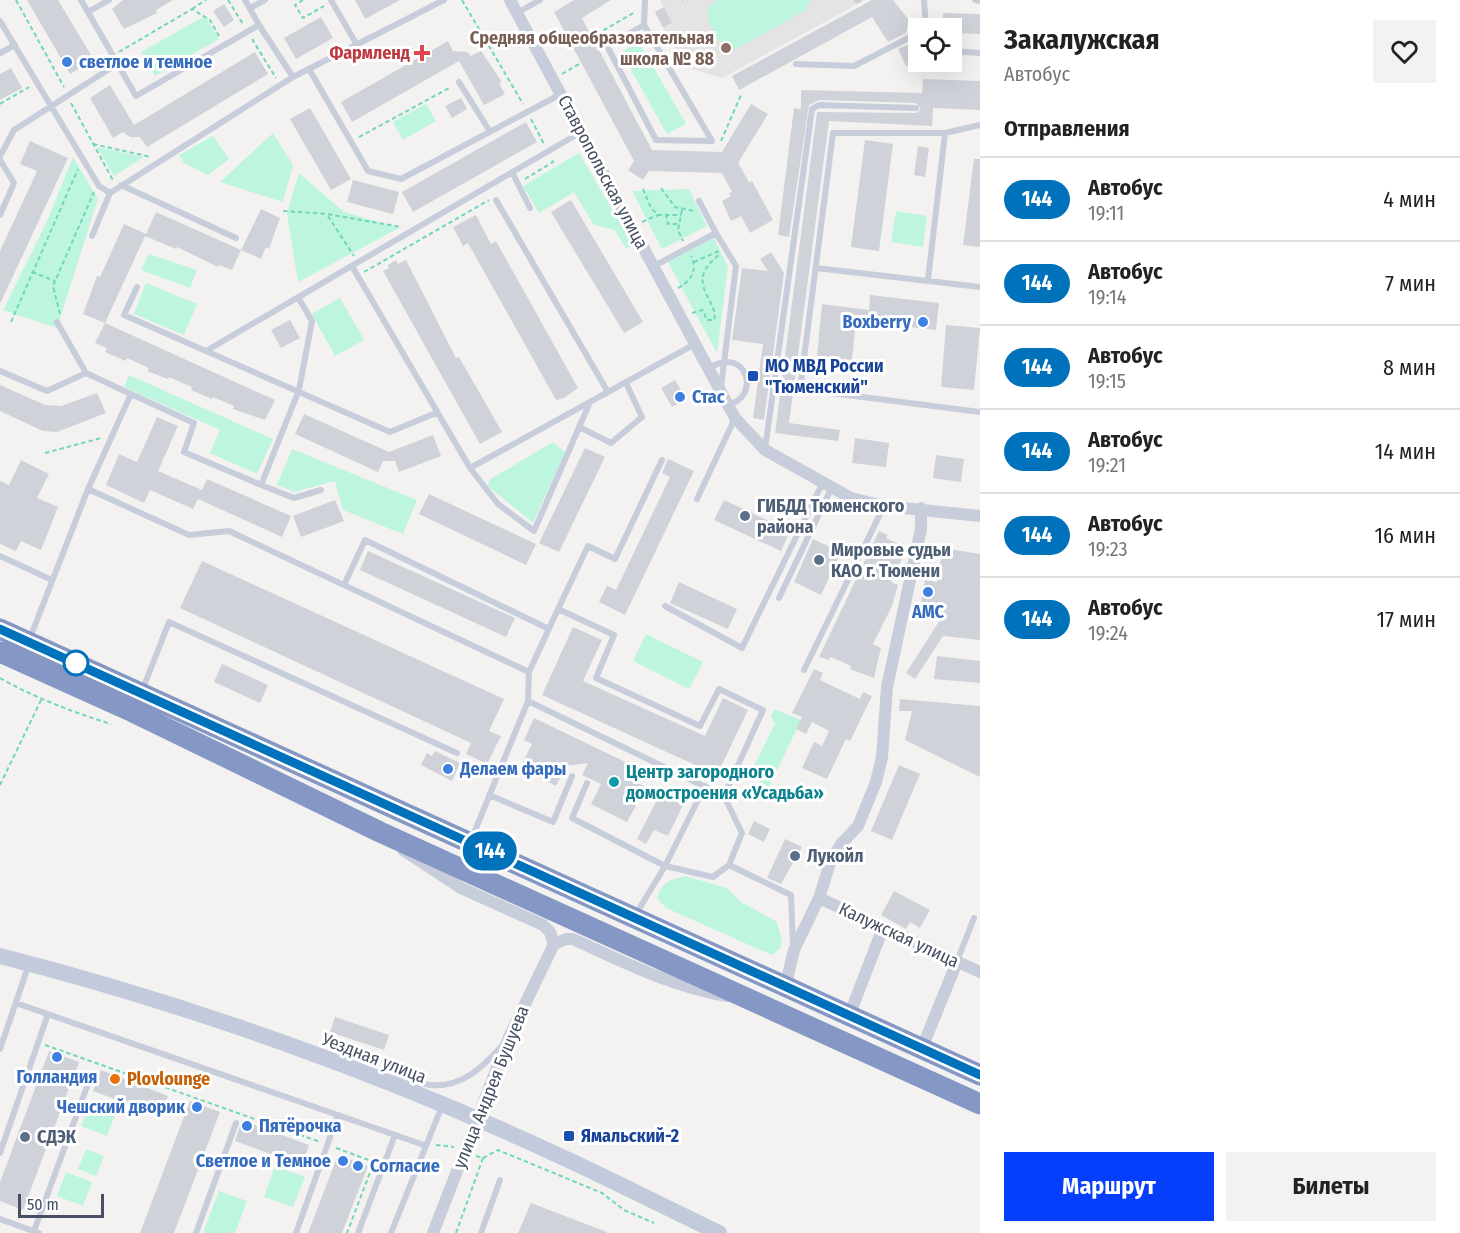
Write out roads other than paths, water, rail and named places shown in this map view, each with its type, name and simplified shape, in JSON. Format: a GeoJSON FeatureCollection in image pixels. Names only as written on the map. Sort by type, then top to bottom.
{"type":"FeatureCollection","features":[{"type":"Feature","properties":{"kind":"highway"},"geometry":{"type":"LineString","coordinates":[[0,629],[142,691],[785,988],[980,1075]]}},
{"type":"Feature","properties":{"kind":"highway"},"geometry":{"type":"LineString","coordinates":[[0,652],[144,717],[380,832],[760,1002],[980,1104]]}},
{"type":"Feature","properties":{"kind":"street","name":"Ставропольская улица"},"geometry":{"type":"LineString","coordinates":[[510,0],[735,418]]}},
{"type":"Feature","properties":{"kind":"street"},"geometry":{"type":"LineString","coordinates":[[735,418],[765,450],[851,498],[884,506],[921,508],[980,516]]}},
{"type":"Feature","properties":{"kind":"street"},"geometry":{"type":"LineString","coordinates":[[785,988],[794,951],[819,898],[830,863],[841,844],[858,826],[876,782],[882,757],[887,687],[921,529],[921,508]]}},
{"type":"Feature","properties":{"kind":"street"},"geometry":{"type":"LineString","coordinates":[[380,832],[415,860],[461,888],[543,925],[550,932],[554,944],[573,939],[651,974],[704,992],[760,1002]]}},
{"type":"Feature","properties":{"kind":"street","name":"Калужская улица"},"geometry":{"type":"LineString","coordinates":[[819,898],[980,972]]}},
{"type":"Feature","properties":{"kind":"street"},"geometry":{"type":"LineString","coordinates":[[849,1016],[883,928]]}},
{"type":"Feature","properties":{"kind":"street","name":"улица Андрея Бушуева"},"geometry":{"type":"LineString","coordinates":[[433,1233],[509,1037],[554,944]]}},
{"type":"Feature","properties":{"kind":"street","name":"Уездная улица"},"geometry":{"type":"LineString","coordinates":[[0,956],[109,985],[226,1023],[371,1077],[562,1157],[714,1232]]}},
{"type":"Feature","properties":{"kind":"street"},"geometry":{"type":"LineString","coordinates":[[922,1048],[957,962]]}},
{"type":"Feature","properties":{"kind":"lane"},"geometry":{"type":"LineString","coordinates":[[81,0],[136,96],[259,25]]}},
{"type":"Feature","properties":{"kind":"lane"},"geometry":{"type":"LineString","coordinates":[[88,12],[109,0]]}},
{"type":"Feature","properties":{"kind":"lane"},"geometry":{"type":"LineString","coordinates":[[245,0],[293,77]]}},
{"type":"Feature","properties":{"kind":"lane"},"geometry":{"type":"LineString","coordinates":[[250,8],[265,0]]}},
{"type":"Feature","properties":{"kind":"lane"},"geometry":{"type":"LineString","coordinates":[[92,236],[110,193],[121,185],[293,77],[444,0]]}},
{"type":"Feature","properties":{"kind":"lane"},"geometry":{"type":"LineString","coordinates":[[517,13],[540,0]]}},
{"type":"Feature","properties":{"kind":"lane"},"geometry":{"type":"LineString","coordinates":[[644,25],[607,46],[656,140],[712,141],[644,25],[645,0]]}},
{"type":"Feature","properties":{"kind":"lane"},"geometry":{"type":"LineString","coordinates":[[924,0],[925,18]]}},
{"type":"Feature","properties":{"kind":"lane"},"geometry":{"type":"LineString","coordinates":[[975,0],[980,1]]}},
{"type":"Feature","properties":{"kind":"lane"},"geometry":{"type":"LineString","coordinates":[[332,1],[357,45]]}},
{"type":"Feature","properties":{"kind":"lane"},"geometry":{"type":"LineString","coordinates":[[0,21],[98,184],[110,193]]}},
{"type":"Feature","properties":{"kind":"lane"},"geometry":{"type":"LineString","coordinates":[[796,64],[854,66],[908,38]]}},
{"type":"Feature","properties":{"kind":"lane"},"geometry":{"type":"LineString","coordinates":[[0,53],[15,45]]}},
{"type":"Feature","properties":{"kind":"lane"},"geometry":{"type":"LineString","coordinates":[[962,52],[980,53]]}},
{"type":"Feature","properties":{"kind":"lane"},"geometry":{"type":"LineString","coordinates":[[0,214],[14,183],[0,158],[14,130],[117,64]]}},
{"type":"Feature","properties":{"kind":"lane"},"geometry":{"type":"LineString","coordinates":[[309,69],[368,171],[401,179],[489,130],[561,94]]}},
{"type":"Feature","properties":{"kind":"lane"},"geometry":{"type":"LineString","coordinates":[[459,82],[489,130]]}},
{"type":"Feature","properties":{"kind":"lane"},"geometry":{"type":"LineString","coordinates":[[765,450],[812,109],[819,105],[915,108]]}},
{"type":"Feature","properties":{"kind":"lane"},"geometry":{"type":"LineString","coordinates":[[980,125],[945,134],[833,133],[800,389],[980,412]]}},
{"type":"Feature","properties":{"kind":"lane"},"geometry":{"type":"LineString","coordinates":[[206,351],[582,132]]}},
{"type":"Feature","properties":{"kind":"lane"},"geometry":{"type":"LineString","coordinates":[[928,280],[945,134]]}},
{"type":"Feature","properties":{"kind":"lane"},"geometry":{"type":"LineString","coordinates":[[512,172],[530,208]]}},
{"type":"Feature","properties":{"kind":"lane"},"geometry":{"type":"LineString","coordinates":[[121,185],[236,238]]}},
{"type":"Feature","properties":{"kind":"lane"},"geometry":{"type":"LineString","coordinates":[[496,200],[608,392]]}},
{"type":"Feature","properties":{"kind":"lane"},"geometry":{"type":"LineString","coordinates":[[699,201],[736,266],[720,389]]}},
{"type":"Feature","properties":{"kind":"lane"},"geometry":{"type":"LineString","coordinates":[[654,266],[716,233]]}},
{"type":"Feature","properties":{"kind":"lane"},"geometry":{"type":"LineString","coordinates":[[352,266],[470,468],[498,504],[534,531],[590,402]]}},
{"type":"Feature","properties":{"kind":"lane"},"geometry":{"type":"LineString","coordinates":[[816,268],[980,287]]}},
{"type":"Feature","properties":{"kind":"lane"},"geometry":{"type":"LineString","coordinates":[[137,287],[124,315],[299,390],[390,432],[436,413]]}},
{"type":"Feature","properties":{"kind":"lane"},"geometry":{"type":"LineString","coordinates":[[261,485],[299,390],[312,321],[298,297]]}},
{"type":"Feature","properties":{"kind":"lane"},"geometry":{"type":"LineString","coordinates":[[57,322],[86,373],[194,423],[184,452],[294,498],[321,490]]}},
{"type":"Feature","properties":{"kind":"lane"},"geometry":{"type":"LineString","coordinates":[[470,468],[696,344]]}},
{"type":"Feature","properties":{"kind":"lane"},"geometry":{"type":"LineString","coordinates":[[709,368],[724,361],[738,364],[746,378],[747,389],[743,397],[737,402],[728,404]]}},
{"type":"Feature","properties":{"kind":"lane"},"geometry":{"type":"LineString","coordinates":[[0,371],[47,391],[86,373]]}},
{"type":"Feature","properties":{"kind":"lane"},"geometry":{"type":"LineString","coordinates":[[579,427],[611,443],[642,417],[626,383]]}},
{"type":"Feature","properties":{"kind":"lane"},"geometry":{"type":"LineString","coordinates":[[28,642],[88,489],[131,394]]}},
{"type":"Feature","properties":{"kind":"lane"},"geometry":{"type":"LineString","coordinates":[[697,499],[735,418]]}},
{"type":"Feature","properties":{"kind":"lane"},"geometry":{"type":"LineString","coordinates":[[471,842],[528,701],[529,672],[588,546],[615,559],[662,460]]}},
{"type":"Feature","properties":{"kind":"lane"},"geometry":{"type":"LineString","coordinates":[[779,598],[827,486]]}},
{"type":"Feature","properties":{"kind":"lane"},"geometry":{"type":"LineString","coordinates":[[665,606],[742,648],[827,486]]}},
{"type":"Feature","properties":{"kind":"lane"},"geometry":{"type":"LineString","coordinates":[[88,489],[189,535],[229,531],[529,672]]}},
{"type":"Feature","properties":{"kind":"lane"},"geometry":{"type":"LineString","coordinates":[[804,670],[884,506]]}},
{"type":"Feature","properties":{"kind":"lane"},"geometry":{"type":"LineString","coordinates":[[344,585],[364,540],[549,629]]}},
{"type":"Feature","properties":{"kind":"lane"},"geometry":{"type":"LineString","coordinates":[[0,556],[52,580]]}},
{"type":"Feature","properties":{"kind":"lane"},"geometry":{"type":"LineString","coordinates":[[558,609],[614,635],[596,678],[700,726],[719,689],[763,710],[724,796]]}},
{"type":"Feature","properties":{"kind":"lane"},"geometry":{"type":"LineString","coordinates":[[142,691],[169,622],[457,753]]}},
{"type":"Feature","properties":{"kind":"lane"},"geometry":{"type":"LineString","coordinates":[[528,701],[724,796],[741,833],[729,865],[713,877],[665,866],[572,818],[587,783]]}},
{"type":"Feature","properties":{"kind":"lane"},"geometry":{"type":"LineString","coordinates":[[489,795],[553,822],[572,776]]}},
{"type":"Feature","properties":{"kind":"lane"},"geometry":{"type":"LineString","coordinates":[[634,917],[665,866],[705,786]]}},
{"type":"Feature","properties":{"kind":"lane"},"geometry":{"type":"LineString","coordinates":[[729,865],[791,895],[794,951]]}},
{"type":"Feature","properties":{"kind":"lane"},"geometry":{"type":"LineString","coordinates":[[957,962],[974,918]]}},
{"type":"Feature","properties":{"kind":"lane"},"geometry":{"type":"LineString","coordinates":[[0,1049],[29,963]]}},
{"type":"Feature","properties":{"kind":"lane"},"geometry":{"type":"LineString","coordinates":[[16,1003],[424,1145]]}},
{"type":"Feature","properties":{"kind":"lane"},"geometry":{"type":"LineString","coordinates":[[0,1152],[48,1014]]}},
{"type":"Feature","properties":{"kind":"lane"},"geometry":{"type":"LineString","coordinates":[[371,1077],[406,1079],[431,1085],[457,1083],[475,1073],[509,1037]]}},
{"type":"Feature","properties":{"kind":"lane"},"geometry":{"type":"LineString","coordinates":[[0,1219],[37,1232],[92,1073]]}},
{"type":"Feature","properties":{"kind":"lane"},"geometry":{"type":"LineString","coordinates":[[391,1233],[424,1145],[442,1106]]}},
{"type":"Feature","properties":{"kind":"lane"},"geometry":{"type":"LineString","coordinates":[[296,1233],[338,1115]]}},
{"type":"Feature","properties":{"kind":"lane"},"geometry":{"type":"LineString","coordinates":[[196,1233],[236,1123]]}},
{"type":"Feature","properties":{"kind":"lane"},"geometry":{"type":"LineString","coordinates":[[358,1233],[395,1135]]}},
{"type":"Feature","properties":{"kind":"lane"},"geometry":{"type":"LineString","coordinates":[[481,1233],[500,1180]]}},
{"type":"Feature","properties":{"kind":"place","name":"Средняя общеобразовательная школа № 88"},"geometry":{"type":"Point","coordinates":[726,48]}},
{"type":"Feature","properties":{"kind":"place","name":"Фармленд"},"geometry":{"type":"Point","coordinates":[422,53]}},
{"type":"Feature","properties":{"kind":"place","name":"светлое и темное"},"geometry":{"type":"Point","coordinates":[67,62]}},
{"type":"Feature","properties":{"kind":"place","name":"Boxberry"},"geometry":{"type":"Point","coordinates":[923,322]}},
{"type":"Feature","properties":{"kind":"place","name":"МО МВД России \"Тюменский\""},"geometry":{"type":"Point","coordinates":[753,376]}},
{"type":"Feature","properties":{"kind":"place","name":"Стас"},"geometry":{"type":"Point","coordinates":[680,397]}},
{"type":"Feature","properties":{"kind":"place","name":"ГИБДД Тюменского района"},"geometry":{"type":"Point","coordinates":[745,516]}},
{"type":"Feature","properties":{"kind":"place","name":"Мировые судьи КАО г. Тюмени"},"geometry":{"type":"Point","coordinates":[819,560]}},
{"type":"Feature","properties":{"kind":"place","name":"АМС"},"geometry":{"type":"Point","coordinates":[928,592]}},
{"type":"Feature","properties":{"kind":"place","name":"Делаем фары"},"geometry":{"type":"Point","coordinates":[448,769]}},
{"type":"Feature","properties":{"kind":"place","name":"Центр загородного домостроения «Усадьба»"},"geometry":{"type":"Point","coordinates":[614,782]}},
{"type":"Feature","properties":{"kind":"place","name":"Лукойл"},"geometry":{"type":"Point","coordinates":[795,856]}},
{"type":"Feature","properties":{"kind":"place","name":"Голландия"},"geometry":{"type":"Point","coordinates":[57,1057]}},
{"type":"Feature","properties":{"kind":"place","name":"Plovlounge"},"geometry":{"type":"Point","coordinates":[115,1079]}},
{"type":"Feature","properties":{"kind":"place","name":"Чешский дворик"},"geometry":{"type":"Point","coordinates":[197,1107]}},
{"type":"Feature","properties":{"kind":"place","name":"Пятёрочка"},"geometry":{"type":"Point","coordinates":[247,1126]}},
{"type":"Feature","properties":{"kind":"place","name":"Ямальский-2"},"geometry":{"type":"Point","coordinates":[569,1136]}},
{"type":"Feature","properties":{"kind":"place","name":"СДЭК"},"geometry":{"type":"Point","coordinates":[25,1137]}},
{"type":"Feature","properties":{"kind":"place","name":"Светлое и Темное"},"geometry":{"type":"Point","coordinates":[343,1161]}},
{"type":"Feature","properties":{"kind":"place","name":"Согласие"},"geometry":{"type":"Point","coordinates":[358,1166]}}]}
